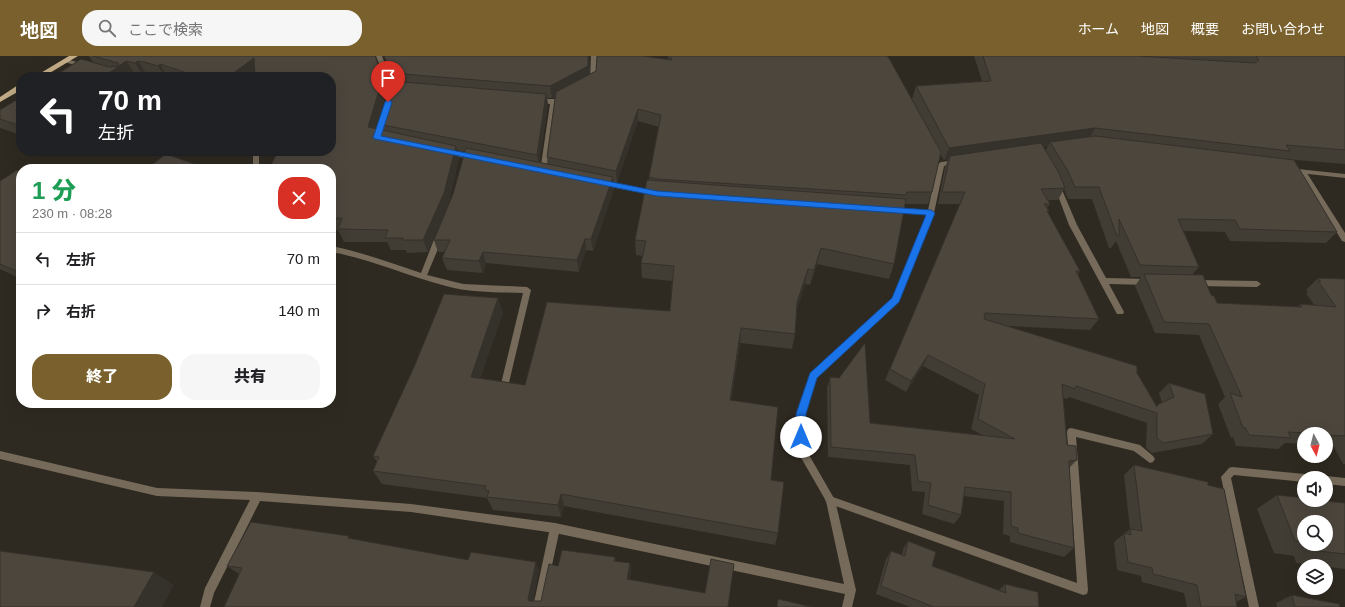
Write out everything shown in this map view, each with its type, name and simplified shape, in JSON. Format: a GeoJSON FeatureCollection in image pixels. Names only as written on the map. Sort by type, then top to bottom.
{"type":"FeatureCollection","features":[{"type":"Feature","properties":{"kind":"main road"},"geometry":{"type":"LineString","coordinates":[[46,72],[74,56]]}},
{"type":"Feature","properties":{"kind":"main road"},"geometry":{"type":"LineString","coordinates":[[0,100],[16,90]]}},
{"type":"Feature","properties":{"kind":"street"},"geometry":{"type":"LineString","coordinates":[[379,56],[392,89],[388,103]]}},
{"type":"Feature","properties":{"kind":"street"},"geometry":{"type":"LineString","coordinates":[[587,84],[594,80],[594,56]]}},
{"type":"Feature","properties":{"kind":"street"},"geometry":{"type":"LineString","coordinates":[[66,60],[95,69]]}},
{"type":"Feature","properties":{"kind":"street"},"geometry":{"type":"LineString","coordinates":[[392,89],[400,90]]}},
{"type":"Feature","properties":{"kind":"street"},"geometry":{"type":"LineString","coordinates":[[530,100],[553,102],[559,99]]}},
{"type":"Feature","properties":{"kind":"street"},"geometry":{"type":"LineString","coordinates":[[543,172],[553,102]]}},
{"type":"Feature","properties":{"kind":"street"},"geometry":{"type":"LineString","coordinates":[[443,152],[464,160],[480,159]]}},
{"type":"Feature","properties":{"kind":"street"},"geometry":{"type":"LineString","coordinates":[[847,607],[851,590],[830,500],[801,449],[801,414],[813,376],[896,300],[931,213],[939,161],[963,161]]}},
{"type":"Feature","properties":{"kind":"street"},"geometry":{"type":"LineString","coordinates":[[1282,168],[1303,172],[1345,176]]}},
{"type":"Feature","properties":{"kind":"street"},"geometry":{"type":"LineString","coordinates":[[535,170],[551,173]]}},
{"type":"Feature","properties":{"kind":"street"},"geometry":{"type":"LineString","coordinates":[[1303,172],[1345,239]]}},
{"type":"Feature","properties":{"kind":"street"},"geometry":{"type":"LineString","coordinates":[[1053,177],[1073,225],[1120,312]]}},
{"type":"Feature","properties":{"kind":"street"},"geometry":{"type":"LineString","coordinates":[[596,182],[665,194]]}},
{"type":"Feature","properties":{"kind":"street"},"geometry":{"type":"LineString","coordinates":[[884,210],[931,213]]}},
{"type":"Feature","properties":{"kind":"street"},"geometry":{"type":"LineString","coordinates":[[423,276],[443,227]]}},
{"type":"Feature","properties":{"kind":"street"},"geometry":{"type":"LineString","coordinates":[[336,250],[350,251],[423,276],[463,286],[527,290],[504,388]]}},
{"type":"Feature","properties":{"kind":"street"},"geometry":{"type":"LineString","coordinates":[[1103,281],[1157,282]]}},
{"type":"Feature","properties":{"kind":"street"},"geometry":{"type":"LineString","coordinates":[[1188,283],[1258,284]]}},
{"type":"Feature","properties":{"kind":"street"},"geometry":{"type":"LineString","coordinates":[[830,500],[1084,590],[1071,432],[1137,448],[1150,459]]}},
{"type":"Feature","properties":{"kind":"street"},"geometry":{"type":"LineString","coordinates":[[0,454],[157,492],[257,496],[411,508],[555,528],[851,590]]}},
{"type":"Feature","properties":{"kind":"street"},"geometry":{"type":"LineString","coordinates":[[1254,607],[1226,477],[1232,471],[1297,477]]}},
{"type":"Feature","properties":{"kind":"street"},"geometry":{"type":"LineString","coordinates":[[1333,481],[1345,482]]}},
{"type":"Feature","properties":{"kind":"street"},"geometry":{"type":"LineString","coordinates":[[204,607],[209,592],[257,496]]}},
{"type":"Feature","properties":{"kind":"street"},"geometry":{"type":"LineString","coordinates":[[538,607],[555,528]]}},
{"type":"Feature","properties":{"kind":"building"},"geometry":{"type":"Polygon","coordinates":[[[93,56],[375,56],[383,77],[368,127],[456,146],[444,193],[423,240],[385,238],[388,230],[338,229],[342,218],[336,218],[336,164],[272,164],[276,156],[336,156],[336,72],[255,72],[254,58],[235,72],[184,72],[160,64],[158,66],[138,61],[135,63],[126,61],[119,66],[118,63],[93,56]]]}},
{"type":"Feature","properties":{"kind":"building"},"geometry":{"type":"Polygon","coordinates":[[[384,56],[588,56],[588,66],[550,86],[391,73],[384,56]]]}},
{"type":"Feature","properties":{"kind":"building"},"geometry":{"type":"Polygon","coordinates":[[[597,56],[642,56],[672,60],[670,56],[887,56],[941,152],[932,192],[907,192],[906,195],[657,179],[649,177],[661,115],[638,109],[616,171],[547,157],[556,92],[596,71],[597,56]]]}},
{"type":"Feature","properties":{"kind":"building"},"geometry":{"type":"Polygon","coordinates":[[[983,56],[1137,56],[1255,63],[1259,60],[1256,56],[1345,56],[1345,150],[1286,145],[1290,151],[1095,128],[949,148],[916,86],[991,81],[983,56]]]}},
{"type":"Feature","properties":{"kind":"building"},"geometry":{"type":"Polygon","coordinates":[[[81,59],[109,67],[119,66],[110,72],[61,72],[81,59]]]}},
{"type":"Feature","properties":{"kind":"building"},"geometry":{"type":"Polygon","coordinates":[[[391,81],[546,94],[537,155],[378,124],[391,81]]]}},
{"type":"Feature","properties":{"kind":"building"},"geometry":{"type":"Polygon","coordinates":[[[16,100],[16,124],[0,119],[0,110],[16,100]]]}},
{"type":"Feature","properties":{"kind":"building"},"geometry":{"type":"Polygon","coordinates":[[[1095,136],[1294,160],[1337,232],[1240,229],[1235,220],[1178,219],[1199,267],[1140,265],[1119,219],[1119,236],[1117,236],[1099,187],[1075,187],[1068,171],[1050,142],[1095,136]]]}},
{"type":"Feature","properties":{"kind":"building"},"geometry":{"type":"Polygon","coordinates":[[[1041,143],[1059,173],[1065,188],[1041,189],[1050,204],[1044,204],[1080,271],[1076,271],[1099,319],[985,313],[984,319],[1137,366],[1137,373],[1157,407],[1157,405],[1174,397],[1169,383],[1205,394],[1213,434],[1163,443],[1157,438],[1157,413],[1076,386],[1075,389],[1062,384],[1067,445],[1076,446],[1077,460],[1069,461],[1074,548],[1018,533],[1018,528],[1011,526],[1011,492],[965,487],[961,515],[928,505],[931,483],[918,481],[915,455],[831,447],[830,377],[839,378],[865,343],[870,423],[1015,439],[978,419],[985,384],[928,355],[911,381],[890,369],[965,192],[942,192],[950,156],[1041,143]]]}},
{"type":"Feature","properties":{"kind":"building"},"geometry":{"type":"Polygon","coordinates":[[[466,148],[613,177],[591,239],[585,239],[577,260],[483,252],[479,261],[442,258],[450,240],[434,240],[453,194],[466,148]]]}},
{"type":"Feature","properties":{"kind":"building"},"geometry":{"type":"Polygon","coordinates":[[[163,156],[172,156],[195,164],[153,164],[163,156]]]}},
{"type":"Feature","properties":{"kind":"building"},"geometry":{"type":"Polygon","coordinates":[[[16,171],[16,271],[0,264],[0,181],[16,171]]]}},
{"type":"Feature","properties":{"kind":"building"},"geometry":{"type":"Polygon","coordinates":[[[647,180],[906,199],[894,264],[821,248],[814,270],[808,269],[797,302],[795,334],[741,328],[730,400],[778,407],[771,480],[784,482],[778,533],[561,494],[558,505],[487,497],[489,491],[485,490],[486,486],[373,471],[379,457],[373,456],[414,367],[444,294],[498,298],[471,377],[525,385],[547,302],[670,311],[674,266],[641,263],[646,241],[635,240],[647,180]]]}},
{"type":"Feature","properties":{"kind":"building"},"geometry":{"type":"Polygon","coordinates":[[[1144,274],[1203,275],[1211,295],[1214,296],[1217,303],[1302,307],[1300,304],[1336,307],[1318,281],[1321,282],[1318,278],[1345,279],[1345,436],[1333,435],[1333,427],[1297,427],[1297,432],[1288,432],[1291,438],[1249,435],[1245,427],[1243,428],[1230,393],[1242,397],[1209,324],[1164,322],[1144,274]]]}},
{"type":"Feature","properties":{"kind":"building"},"geometry":{"type":"Polygon","coordinates":[[[1134,465],[1208,482],[1208,485],[1224,489],[1246,597],[1235,594],[1237,607],[1201,607],[1197,585],[1153,574],[1152,568],[1128,562],[1124,533],[1131,535],[1130,529],[1142,531],[1134,465]]]}},
{"type":"Feature","properties":{"kind":"building"},"geometry":{"type":"Polygon","coordinates":[[[1277,495],[1297,497],[1297,507],[1333,507],[1333,502],[1345,503],[1345,554],[1318,551],[1333,551],[1333,515],[1297,515],[1297,541],[1295,541],[1277,495]]]}},
{"type":"Feature","properties":{"kind":"building"},"geometry":{"type":"Polygon","coordinates":[[[251,522],[349,536],[348,538],[468,560],[471,552],[536,562],[528,599],[529,601],[541,601],[549,564],[558,566],[562,550],[615,557],[614,561],[630,563],[627,579],[705,593],[711,559],[734,564],[728,607],[224,607],[242,568],[227,566],[251,522]]]}},
{"type":"Feature","properties":{"kind":"building"},"geometry":{"type":"Polygon","coordinates":[[[908,541],[936,552],[932,566],[1006,593],[1005,584],[1038,592],[1039,607],[934,607],[881,586],[891,551],[905,556],[908,541]]]}},
{"type":"Feature","properties":{"kind":"building"},"geometry":{"type":"Polygon","coordinates":[[[0,551],[154,572],[134,607],[0,607],[0,551]]]}},
{"type":"Feature","properties":{"kind":"building"},"geometry":{"type":"Polygon","coordinates":[[[1292,595],[1339,604],[1340,607],[1295,607],[1292,595]]]}},
{"type":"Feature","properties":{"kind":"building"},"geometry":{"type":"Polygon","coordinates":[[[778,599],[812,607],[777,607],[778,599]]]}},
{"type":"Feature","properties":{"kind":"route"},"geometry":{"type":"LineString","coordinates":[[388,102],[377,138],[657,194],[931,213],[896,300],[813,376],[801,414],[801,437]]}}]}
